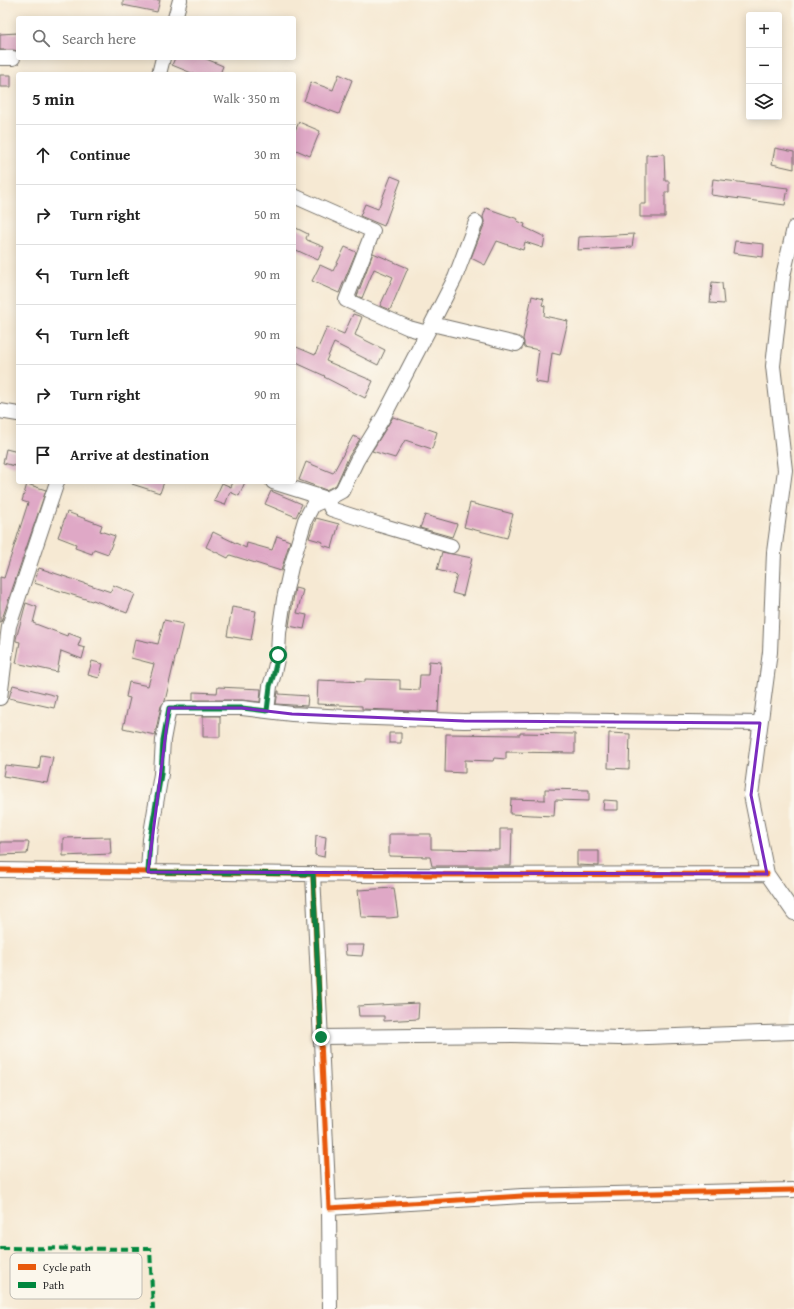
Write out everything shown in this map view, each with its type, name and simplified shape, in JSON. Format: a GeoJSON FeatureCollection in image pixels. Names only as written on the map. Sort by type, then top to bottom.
{"type":"FeatureCollection","features":[{"type":"Feature","properties":{"kind":"street"},"geometry":{"type":"LineString","coordinates":[[176,16],[180,0]]}},
{"type":"Feature","properties":{"kind":"street"},"geometry":{"type":"LineString","coordinates":[[160,72],[163,60]]}},
{"type":"Feature","properties":{"kind":"street"},"geometry":{"type":"LineString","coordinates":[[296,197],[372,231],[346,300],[409,328],[429,328],[516,344]]}},
{"type":"Feature","properties":{"kind":"street"},"geometry":{"type":"LineString","coordinates":[[267,711],[270,686],[278,655],[279,633],[284,599],[291,567],[305,520],[313,505],[342,491],[357,460],[384,416],[455,278],[476,222]]}},
{"type":"Feature","properties":{"kind":"street"},"geometry":{"type":"LineString","coordinates":[[794,228],[783,276],[773,366],[785,470],[774,552],[770,652],[751,795],[767,874],[794,913]]}},
{"type":"Feature","properties":{"kind":"street"},"geometry":{"type":"LineString","coordinates":[[0,411],[16,414]]}},
{"type":"Feature","properties":{"kind":"street"},"geometry":{"type":"LineString","coordinates":[[0,698],[8,626],[56,484]]}},
{"type":"Feature","properties":{"kind":"street"},"geometry":{"type":"LineString","coordinates":[[280,484],[327,498]]}},
{"type":"Feature","properties":{"kind":"street"},"geometry":{"type":"LineString","coordinates":[[327,498],[330,509],[451,546]]}},
{"type":"Feature","properties":{"kind":"street"},"geometry":{"type":"LineString","coordinates":[[148,872],[150,839],[161,774],[163,740],[169,708],[242,708],[322,715],[464,722],[537,720],[760,723]]}},
{"type":"Feature","properties":{"kind":"street"},"geometry":{"type":"LineString","coordinates":[[0,870],[313,874],[767,874]]}},
{"type":"Feature","properties":{"kind":"street"},"geometry":{"type":"LineString","coordinates":[[313,874],[329,1208],[330,1309]]}},
{"type":"Feature","properties":{"kind":"street"},"geometry":{"type":"LineString","coordinates":[[321,1037],[513,1035],[619,1038],[794,1032]]}},
{"type":"Feature","properties":{"kind":"street"},"geometry":{"type":"LineString","coordinates":[[329,1208],[522,1196],[794,1190]]}},
{"type":"Feature","properties":{"kind":"highlighted area"},"geometry":{"type":"Polygon","coordinates":[[[169,708],[242,708],[292,714],[464,721],[760,723],[751,795],[767,874],[148,872],[169,708]]]}},
{"type":"Feature","properties":{"kind":"building"},"geometry":{"type":"Polygon","coordinates":[[[123,0],[160,0],[157,12],[123,5],[123,0]]]}},
{"type":"Feature","properties":{"kind":"building"},"geometry":{"type":"Polygon","coordinates":[[[16,33],[16,51],[0,50],[0,34],[16,33]]]}},
{"type":"Feature","properties":{"kind":"building"},"geometry":{"type":"Polygon","coordinates":[[[174,60],[209,60],[223,66],[221,72],[189,72],[172,65],[174,60]]]}},
{"type":"Feature","properties":{"kind":"building"},"geometry":{"type":"Polygon","coordinates":[[[339,74],[352,80],[339,114],[304,101],[311,82],[333,90],[339,74]]]}},
{"type":"Feature","properties":{"kind":"building"},"geometry":{"type":"Polygon","coordinates":[[[0,75],[11,75],[11,87],[0,87],[0,75]]]}},
{"type":"Feature","properties":{"kind":"building"},"geometry":{"type":"Polygon","coordinates":[[[299,122],[320,131],[310,156],[296,150],[296,129],[299,122]]]}},
{"type":"Feature","properties":{"kind":"building"},"geometry":{"type":"Polygon","coordinates":[[[775,148],[794,152],[794,169],[772,164],[775,148]]]}},
{"type":"Feature","properties":{"kind":"building"},"geometry":{"type":"Polygon","coordinates":[[[664,154],[665,181],[669,181],[669,192],[665,192],[665,217],[640,217],[640,204],[646,204],[646,155],[664,154]]]}},
{"type":"Feature","properties":{"kind":"building"},"geometry":{"type":"Polygon","coordinates":[[[391,176],[401,180],[384,226],[360,216],[365,204],[378,209],[391,176]]]}},
{"type":"Feature","properties":{"kind":"building"},"geometry":{"type":"Polygon","coordinates":[[[713,179],[788,188],[785,205],[711,195],[713,179]]]}},
{"type":"Feature","properties":{"kind":"building"},"geometry":{"type":"Polygon","coordinates":[[[486,208],[518,219],[517,221],[525,224],[524,227],[545,237],[543,248],[525,242],[523,250],[497,241],[485,265],[471,258],[484,225],[483,217],[486,208]]]}},
{"type":"Feature","properties":{"kind":"building"},"geometry":{"type":"Polygon","coordinates":[[[296,228],[308,234],[306,238],[307,240],[324,247],[318,260],[296,250],[296,228]]]}},
{"type":"Feature","properties":{"kind":"building"},"geometry":{"type":"Polygon","coordinates":[[[634,234],[632,247],[578,250],[579,237],[634,234]]]}},
{"type":"Feature","properties":{"kind":"building"},"geometry":{"type":"Polygon","coordinates":[[[735,241],[764,244],[763,257],[733,253],[735,241]]]}},
{"type":"Feature","properties":{"kind":"building"},"geometry":{"type":"Polygon","coordinates":[[[345,247],[356,252],[339,293],[312,281],[320,265],[333,271],[345,247]]]}},
{"type":"Feature","properties":{"kind":"building"},"geometry":{"type":"Polygon","coordinates":[[[373,253],[408,268],[390,310],[380,306],[393,277],[374,269],[362,298],[357,296],[373,253]]]}},
{"type":"Feature","properties":{"kind":"building"},"geometry":{"type":"Polygon","coordinates":[[[712,282],[722,283],[724,304],[710,303],[712,282]]]}},
{"type":"Feature","properties":{"kind":"building"},"geometry":{"type":"Polygon","coordinates":[[[532,296],[544,299],[542,305],[545,306],[544,316],[568,321],[560,355],[552,353],[548,384],[535,382],[539,350],[524,347],[523,339],[532,296]]]}},
{"type":"Feature","properties":{"kind":"building"},"geometry":{"type":"Polygon","coordinates":[[[353,314],[362,317],[355,335],[385,350],[378,365],[334,343],[326,361],[373,381],[365,398],[324,377],[325,376],[296,363],[296,347],[315,355],[327,327],[344,334],[353,314]]]}},
{"type":"Feature","properties":{"kind":"building"},"geometry":{"type":"Polygon","coordinates":[[[393,417],[437,432],[432,449],[405,440],[395,458],[372,451],[393,417]]]}},
{"type":"Feature","properties":{"kind":"building"},"geometry":{"type":"Polygon","coordinates":[[[353,436],[360,439],[349,456],[336,485],[326,490],[299,480],[306,462],[333,473],[353,436]]]}},
{"type":"Feature","properties":{"kind":"building"},"geometry":{"type":"Polygon","coordinates":[[[6,449],[16,452],[15,466],[3,463],[6,449]]]}},
{"type":"Feature","properties":{"kind":"building"},"geometry":{"type":"Polygon","coordinates":[[[27,484],[46,490],[0,622],[0,577],[4,578],[28,503],[22,501],[27,484]]]}},
{"type":"Feature","properties":{"kind":"building"},"geometry":{"type":"Polygon","coordinates":[[[132,484],[163,484],[160,493],[132,484]]]}},
{"type":"Feature","properties":{"kind":"building"},"geometry":{"type":"Polygon","coordinates":[[[222,484],[231,487],[232,484],[244,484],[239,496],[230,492],[225,505],[214,501],[222,484]]]}},
{"type":"Feature","properties":{"kind":"building"},"geometry":{"type":"Polygon","coordinates":[[[271,491],[302,504],[296,517],[265,504],[271,491]]]}},
{"type":"Feature","properties":{"kind":"building"},"geometry":{"type":"Polygon","coordinates":[[[470,503],[513,514],[507,538],[464,527],[470,503]]]}},
{"type":"Feature","properties":{"kind":"building"},"geometry":{"type":"Polygon","coordinates":[[[67,512],[102,525],[100,531],[115,536],[108,554],[94,549],[92,554],[75,548],[76,544],[58,537],[67,512]]]}},
{"type":"Feature","properties":{"kind":"building"},"geometry":{"type":"Polygon","coordinates":[[[425,515],[457,524],[452,537],[420,528],[425,515]]]}},
{"type":"Feature","properties":{"kind":"building"},"geometry":{"type":"Polygon","coordinates":[[[316,518],[339,524],[332,548],[322,545],[323,542],[309,538],[316,518]]]}},
{"type":"Feature","properties":{"kind":"building"},"geometry":{"type":"Polygon","coordinates":[[[213,532],[246,548],[247,543],[272,550],[277,536],[290,541],[281,571],[230,555],[228,558],[206,547],[213,532]]]}},
{"type":"Feature","properties":{"kind":"building"},"geometry":{"type":"Polygon","coordinates":[[[442,552],[472,558],[463,596],[452,593],[457,575],[437,570],[442,552]]]}},
{"type":"Feature","properties":{"kind":"building"},"geometry":{"type":"Polygon","coordinates":[[[39,568],[111,592],[113,585],[135,594],[127,613],[93,600],[92,601],[34,583],[39,568]]]}},
{"type":"Feature","properties":{"kind":"building"},"geometry":{"type":"Polygon","coordinates":[[[295,588],[303,590],[297,613],[307,615],[304,629],[289,626],[295,588]]]}},
{"type":"Feature","properties":{"kind":"building"},"geometry":{"type":"Polygon","coordinates":[[[26,603],[37,607],[33,623],[67,636],[68,633],[81,638],[78,646],[85,648],[82,659],[61,651],[57,672],[16,663],[20,642],[16,641],[16,639],[26,603]]]}},
{"type":"Feature","properties":{"kind":"building"},"geometry":{"type":"Polygon","coordinates":[[[232,607],[256,611],[251,640],[227,636],[232,607]]]}},
{"type":"Feature","properties":{"kind":"building"},"geometry":{"type":"Polygon","coordinates":[[[164,620],[183,624],[165,701],[161,706],[155,735],[123,728],[130,698],[126,697],[129,682],[148,686],[154,664],[131,658],[135,639],[158,644],[164,620]]]}},
{"type":"Feature","properties":{"kind":"building"},"geometry":{"type":"Polygon","coordinates":[[[92,661],[103,664],[99,678],[88,675],[92,661]]]}},
{"type":"Feature","properties":{"kind":"building"},"geometry":{"type":"Polygon","coordinates":[[[429,661],[441,662],[438,712],[362,709],[362,706],[317,704],[318,680],[365,682],[365,679],[400,680],[400,689],[419,690],[420,675],[428,675],[429,661]]]}},
{"type":"Feature","properties":{"kind":"building"},"geometry":{"type":"Polygon","coordinates":[[[13,685],[57,696],[54,708],[9,698],[13,685]]]}},
{"type":"Feature","properties":{"kind":"building"},"geometry":{"type":"Polygon","coordinates":[[[218,687],[261,689],[260,702],[242,700],[193,700],[193,692],[217,693],[218,687]]]}},
{"type":"Feature","properties":{"kind":"building"},"geometry":{"type":"Polygon","coordinates":[[[278,691],[279,694],[308,696],[307,706],[276,704],[278,691]]]}},
{"type":"Feature","properties":{"kind":"building"},"geometry":{"type":"Polygon","coordinates":[[[203,716],[220,716],[220,737],[203,737],[203,716]]]}},
{"type":"Feature","properties":{"kind":"building"},"geometry":{"type":"Polygon","coordinates":[[[389,733],[401,733],[401,743],[389,743],[389,733]]]}},
{"type":"Feature","properties":{"kind":"building"},"geometry":{"type":"Polygon","coordinates":[[[520,733],[575,734],[575,753],[506,752],[506,759],[494,758],[493,761],[465,760],[465,773],[445,772],[446,734],[520,735],[520,733]]]}},
{"type":"Feature","properties":{"kind":"building"},"geometry":{"type":"Polygon","coordinates":[[[609,733],[630,734],[629,769],[608,768],[609,733]]]}},
{"type":"Feature","properties":{"kind":"building"},"geometry":{"type":"Polygon","coordinates":[[[41,755],[53,757],[47,783],[3,776],[5,765],[39,769],[41,755]]]}},
{"type":"Feature","properties":{"kind":"building"},"geometry":{"type":"Polygon","coordinates":[[[545,789],[589,790],[589,801],[555,800],[554,816],[510,814],[511,799],[545,800],[545,789]]]}},
{"type":"Feature","properties":{"kind":"building"},"geometry":{"type":"Polygon","coordinates":[[[604,800],[618,801],[618,810],[603,810],[604,800]]]}},
{"type":"Feature","properties":{"kind":"building"},"geometry":{"type":"Polygon","coordinates":[[[500,829],[512,829],[511,866],[432,866],[430,857],[389,856],[389,834],[431,834],[431,849],[500,850],[500,829]]]}},
{"type":"Feature","properties":{"kind":"building"},"geometry":{"type":"Polygon","coordinates":[[[316,835],[326,837],[324,857],[315,855],[316,835]]]}},
{"type":"Feature","properties":{"kind":"building"},"geometry":{"type":"Polygon","coordinates":[[[110,837],[111,854],[63,856],[63,838],[110,837]]]}},
{"type":"Feature","properties":{"kind":"building"},"geometry":{"type":"Polygon","coordinates":[[[0,842],[29,842],[27,854],[0,855],[0,842]]]}},
{"type":"Feature","properties":{"kind":"building"},"geometry":{"type":"Polygon","coordinates":[[[577,851],[599,851],[599,866],[577,865],[577,851]]]}},
{"type":"Feature","properties":{"kind":"building"},"geometry":{"type":"Polygon","coordinates":[[[394,888],[398,917],[361,917],[358,890],[394,888]]]}},
{"type":"Feature","properties":{"kind":"building"},"geometry":{"type":"Polygon","coordinates":[[[345,945],[364,945],[362,956],[346,955],[345,945]]]}},
{"type":"Feature","properties":{"kind":"building"},"geometry":{"type":"Polygon","coordinates":[[[419,1003],[418,1019],[384,1021],[384,1016],[359,1016],[358,1006],[419,1003]]]}},
{"type":"Feature","properties":{"kind":"marked path"},"geometry":{"type":"LineString","coordinates":[[0,1248],[150,1249],[153,1309]]}},
{"type":"Feature","properties":{"kind":"cycle path"},"geometry":{"type":"LineString","coordinates":[[0,870],[370,875],[767,874]]}},
{"type":"Feature","properties":{"kind":"cycle path"},"geometry":{"type":"LineString","coordinates":[[313,874],[329,1208],[522,1196],[794,1190]]}},
{"type":"Feature","properties":{"kind":"route"},"geometry":{"type":"LineString","coordinates":[[278,655],[270,686],[267,711],[242,708],[169,708],[163,740],[161,774],[150,839],[148,872],[313,874],[321,1037]]}}]}
